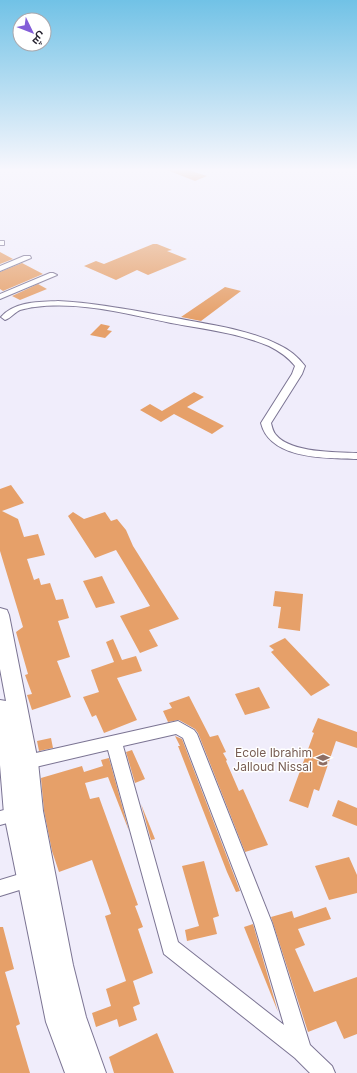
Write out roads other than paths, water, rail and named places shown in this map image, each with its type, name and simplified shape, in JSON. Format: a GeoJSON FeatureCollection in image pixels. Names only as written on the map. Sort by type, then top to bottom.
{"type":"FeatureCollection","features":[{"type":"Feature","properties":{"kind":"main road"},"geometry":{"type":"LineString","coordinates":[[0,615],[5,702],[17,772],[16,815],[38,877],[72,1017],[92,1073]]}},
{"type":"Feature","properties":{"kind":"main road"},"geometry":{"type":"LineString","coordinates":[[38,877],[60,1022],[79,1073]]}},
{"type":"Feature","properties":{"kind":"street"},"geometry":{"type":"LineString","coordinates":[[0,269],[27,258]]}},
{"type":"Feature","properties":{"kind":"street"},"geometry":{"type":"LineString","coordinates":[[0,297],[53,274]]}},
{"type":"Feature","properties":{"kind":"street"},"geometry":{"type":"LineString","coordinates":[[2,317],[9,311],[20,307],[52,303],[76,304],[234,332],[267,342],[291,355],[300,366],[297,374],[266,423],[273,438],[280,444],[292,448],[323,454],[357,456]]}},
{"type":"Feature","properties":{"kind":"street"},"geometry":{"type":"LineString","coordinates":[[17,772],[114,742],[178,727],[189,734],[263,923],[302,1051]]}},
{"type":"Feature","properties":{"kind":"street"},"geometry":{"type":"LineString","coordinates":[[114,742],[170,948],[302,1051],[325,1073]]}},
{"type":"Feature","properties":{"kind":"street"},"geometry":{"type":"LineString","coordinates":[[0,888],[38,877]]}},
{"type":"Feature","properties":{"kind":"place","name":"Ecole Ibrahim Jalloud Nissal"},"geometry":{"type":"Point","coordinates":[323,760]}}]}
